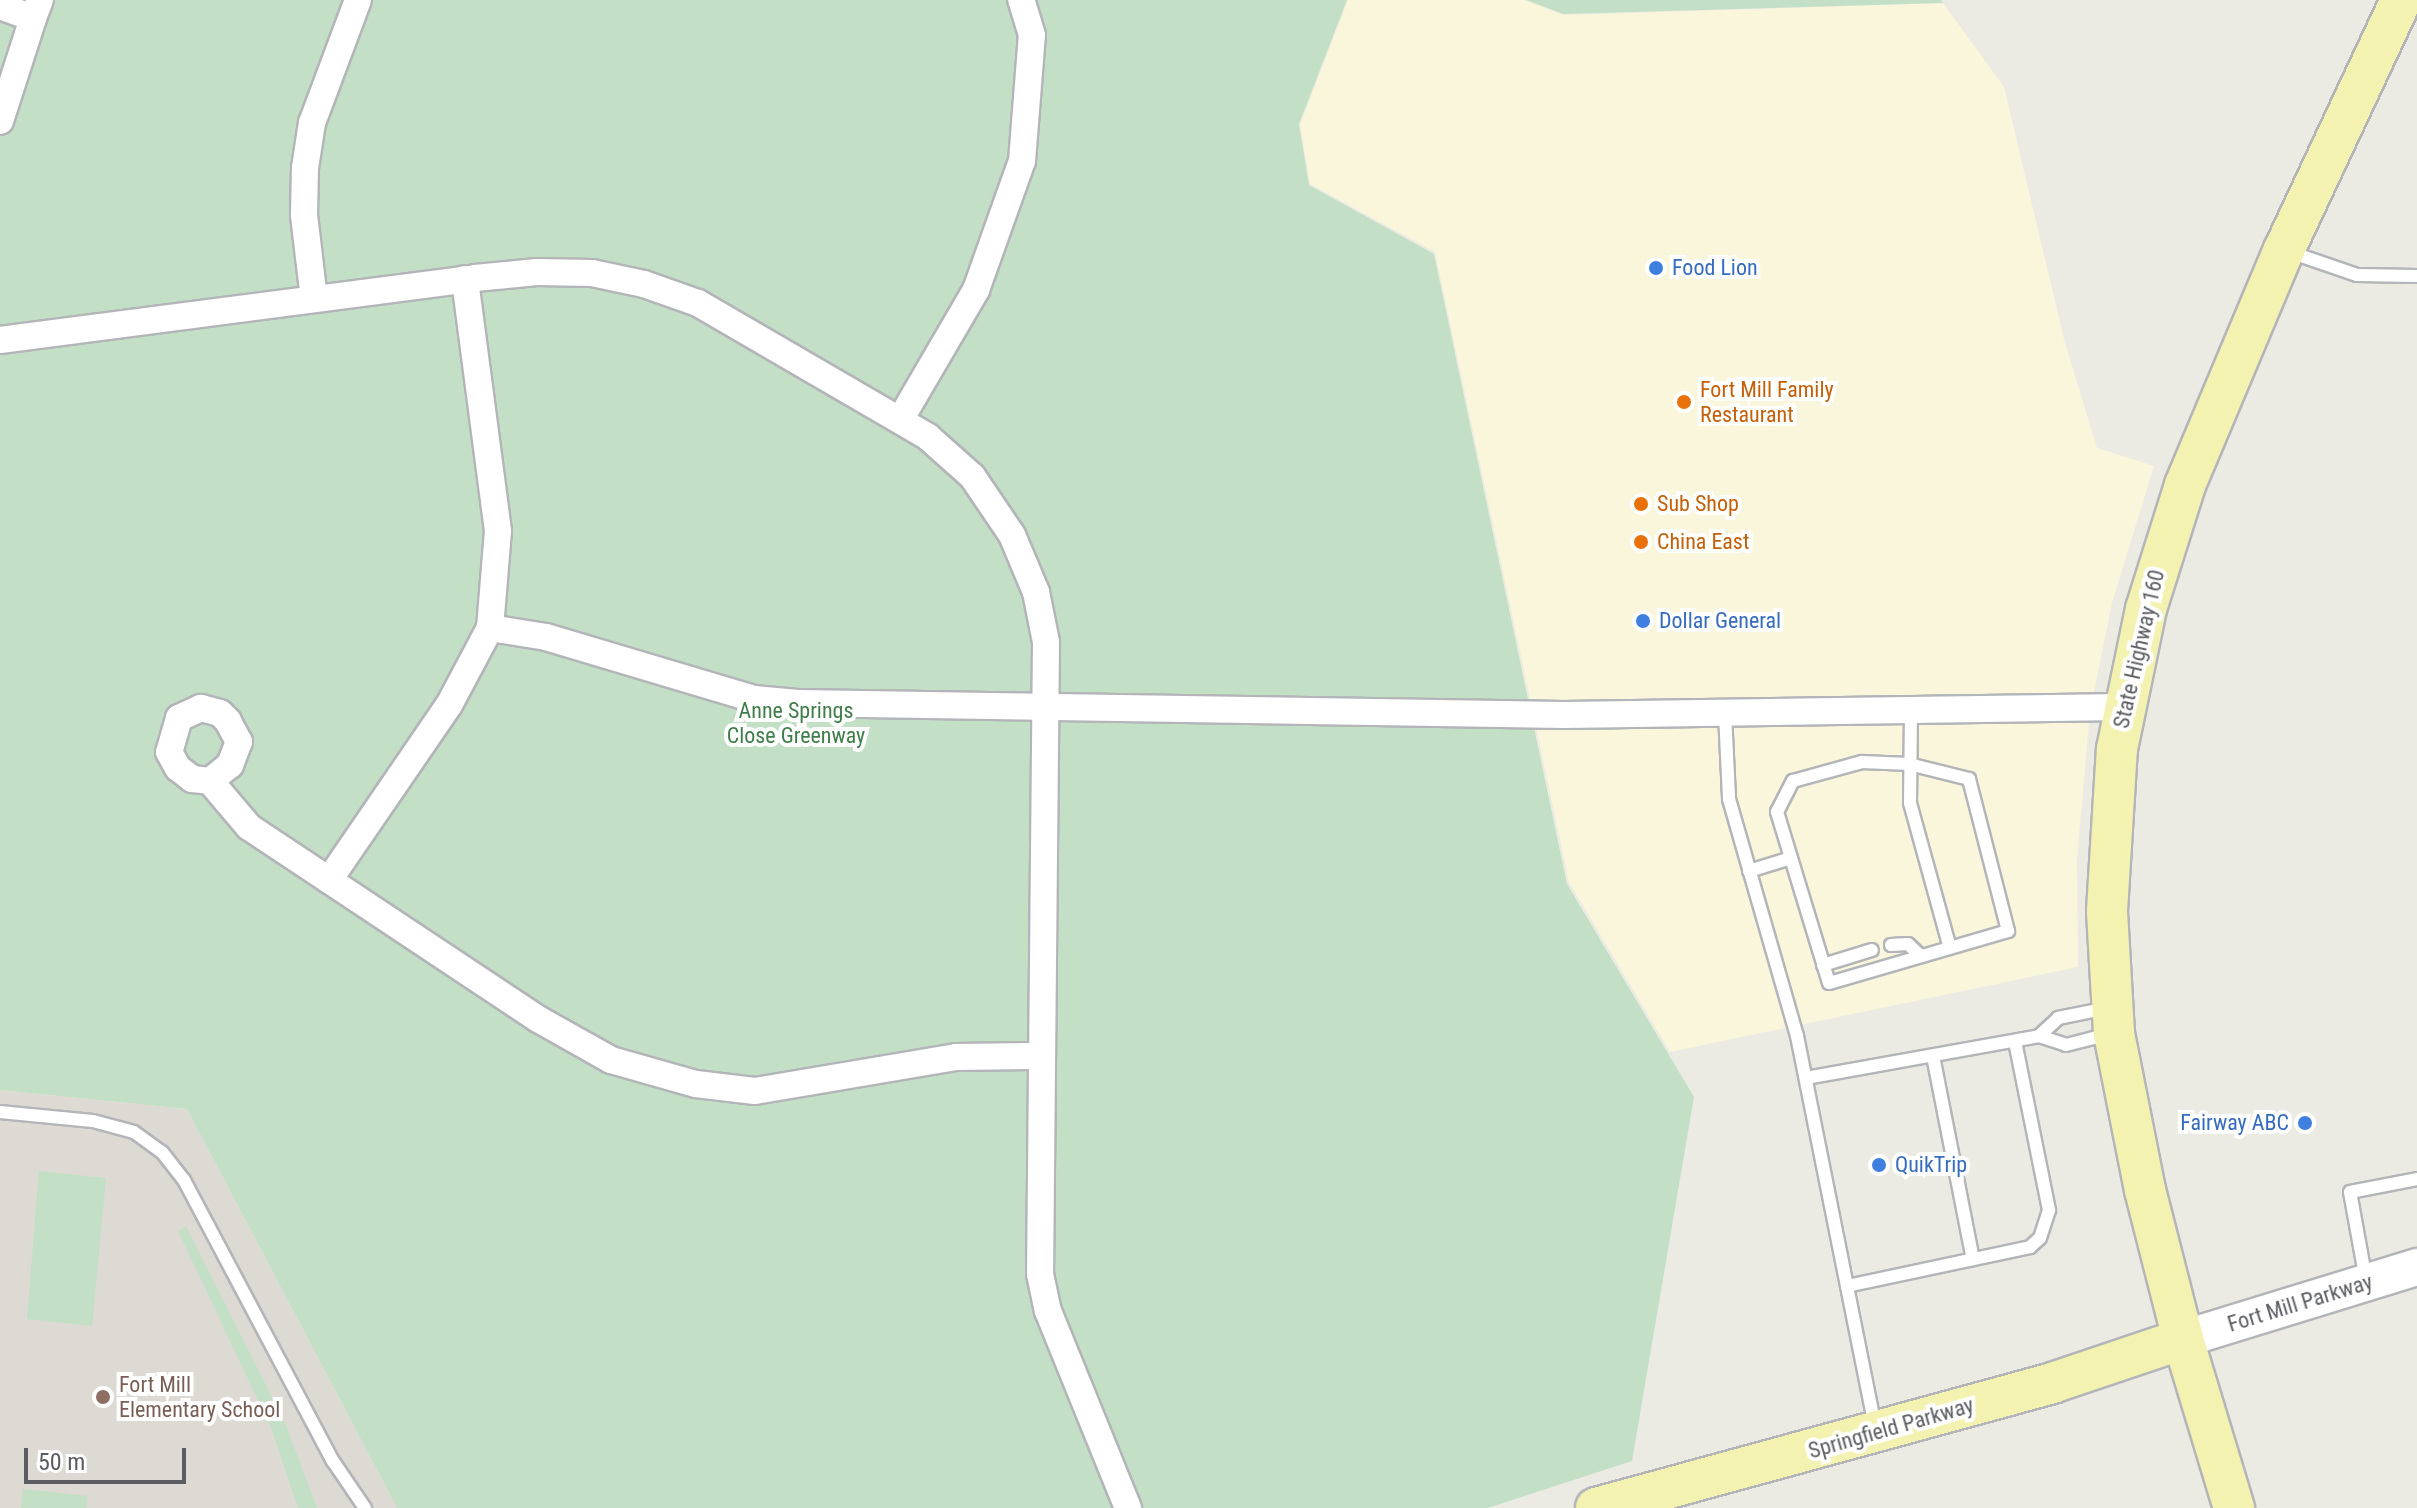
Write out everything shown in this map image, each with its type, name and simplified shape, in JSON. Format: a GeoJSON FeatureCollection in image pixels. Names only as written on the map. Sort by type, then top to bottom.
{"type":"FeatureCollection","features":[{"type":"Feature","properties":{"kind":"main road","name":"State Highway 160"},"geometry":{"type":"LineString","coordinates":[[2234,1508],[2183,1339],[2145,1190],[2112,1020],[2106,939],[2108,860],[2123,707],[2146,609],[2172,519],[2284,250],[2401,0]]}},
{"type":"Feature","properties":{"kind":"main road","name":"Fort Mill Parkway"},"geometry":{"type":"LineString","coordinates":[[2183,1339],[2417,1267]]}},
{"type":"Feature","properties":{"kind":"main road","name":"Springfield Parkway"},"geometry":{"type":"LineString","coordinates":[[1596,1508],[2052,1383],[2183,1339]]}},
{"type":"Feature","properties":{"kind":"street"},"geometry":{"type":"LineString","coordinates":[[314,299],[304,215],[312,123],[358,0]]}},
{"type":"Feature","properties":{"kind":"street"},"geometry":{"type":"LineString","coordinates":[[900,420],[976,290],[1022,161],[1032,35],[1021,0]]}},
{"type":"Feature","properties":{"kind":"street"},"geometry":{"type":"LineString","coordinates":[[0,6],[37,9],[0,121]]}},
{"type":"Feature","properties":{"kind":"street"},"geometry":{"type":"LineString","coordinates":[[0,340],[465,279],[537,272],[578,272],[644,284],[698,303],[928,437],[972,476],[1012,535],[1036,592],[1046,642],[1040,1274],[1048,1311],[1128,1508]]}},
{"type":"Feature","properties":{"kind":"street"},"geometry":{"type":"LineString","coordinates":[[329,880],[449,705],[490,628],[498,531],[465,279]]}},
{"type":"Feature","properties":{"kind":"street"},"geometry":{"type":"LineString","coordinates":[[490,628],[546,637],[754,699],[880,705],[1045,705],[1564,715],[2123,707]]}},
{"type":"Feature","properties":{"kind":"street"},"geometry":{"type":"LineString","coordinates":[[210,781],[249,827],[538,1019],[611,1060],[696,1084],[755,1091],[956,1057],[1041,1056]]}},
{"type":"Feature","properties":{"kind":"lane"},"geometry":{"type":"LineString","coordinates":[[2284,250],[2357,275],[2417,276]]}},
{"type":"Feature","properties":{"kind":"lane"},"geometry":{"type":"LineString","coordinates":[[1911,710],[1910,803],[1950,948]]}},
{"type":"Feature","properties":{"kind":"lane"},"geometry":{"type":"LineString","coordinates":[[1725,713],[1727,788],[1797,1036],[1877,1432]]}},
{"type":"Feature","properties":{"kind":"lane"},"geometry":{"type":"LineString","coordinates":[[1862,762],[1909,764],[1969,779],[2008,931],[1829,983],[1777,812],[1793,781],[1862,762]]}},
{"type":"Feature","properties":{"kind":"lane"},"geometry":{"type":"LineString","coordinates":[[1749,871],[1791,858]]}},
{"type":"Feature","properties":{"kind":"lane"},"geometry":{"type":"LineString","coordinates":[[1891,945],[1908,944],[1921,956]]}},
{"type":"Feature","properties":{"kind":"lane"},"geometry":{"type":"LineString","coordinates":[[1823,965],[1872,950]]}},
{"type":"Feature","properties":{"kind":"lane"},"geometry":{"type":"LineString","coordinates":[[2039,1036],[2058,1018],[2112,1020]]}},
{"type":"Feature","properties":{"kind":"lane"},"geometry":{"type":"LineString","coordinates":[[1806,1078],[2039,1036],[2066,1045],[2112,1020]]}},
{"type":"Feature","properties":{"kind":"lane"},"geometry":{"type":"LineString","coordinates":[[1847,1286],[2030,1247],[2040,1238],[2049,1210],[2036,1182],[2024,1120],[2015,1041]]}},
{"type":"Feature","properties":{"kind":"lane"},"geometry":{"type":"LineString","coordinates":[[1933,1056],[1973,1259]]}},
{"type":"Feature","properties":{"kind":"lane"},"geometry":{"type":"LineString","coordinates":[[0,1112],[93,1121],[134,1132],[162,1152],[184,1180],[333,1461],[365,1508]]}},
{"type":"Feature","properties":{"kind":"lane"},"geometry":{"type":"LineString","coordinates":[[1949,1134],[1964,1131]]}},
{"type":"Feature","properties":{"kind":"lane"},"geometry":{"type":"LineString","coordinates":[[1955,1166],[1970,1162]]}},
{"type":"Feature","properties":{"kind":"lane"},"geometry":{"type":"LineString","coordinates":[[2367,1283],[2350,1192],[2417,1179]]}},
{"type":"Feature","properties":{"kind":"lane"},"geometry":{"type":"LineString","coordinates":[[1961,1199],[1976,1195]]}},
{"type":"Feature","properties":{"kind":"shaded area"},"geometry":{"type":"Polygon","coordinates":[[[1348,0],[1524,0],[1564,15],[1943,3],[2004,87],[2065,343],[2097,448],[2154,466],[2112,603],[2090,712],[2077,859],[2078,967],[1670,1052],[1569,882],[1435,252],[1310,184],[1300,125],[1348,0]]]}},
{"type":"Feature","properties":{"kind":"shaded area"},"geometry":{"type":"Polygon","coordinates":[[[0,1090],[187,1109],[397,1508],[0,1508],[0,1090]]]}},
{"type":"Feature","properties":{"kind":"green space","name":"Anne Springs Close Greenway"},"geometry":{"type":"Polygon","coordinates":[[[0,0],[1347,0],[1299,124],[1309,185],[1434,254],[1567,884],[1694,1097],[1632,1461],[1488,1508],[397,1508],[187,1109],[0,1090],[0,0]]]}},
{"type":"Feature","properties":{"kind":"green space"},"geometry":{"type":"Polygon","coordinates":[[[1526,0],[1941,0],[1943,3],[1563,14],[1526,0]]]}},
{"type":"Feature","properties":{"kind":"green space"},"geometry":{"type":"Polygon","coordinates":[[[39,1171],[106,1178],[92,1326],[27,1319],[39,1171]]]}},
{"type":"Feature","properties":{"kind":"green space"},"geometry":{"type":"Polygon","coordinates":[[[186,1226],[285,1423],[317,1508],[298,1508],[272,1430],[178,1231],[186,1226]]]}},
{"type":"Feature","properties":{"kind":"green space"},"geometry":{"type":"Polygon","coordinates":[[[23,1489],[88,1496],[86,1508],[21,1508],[23,1489]]]}},
{"type":"Feature","properties":{"kind":"place","name":"Food Lion"},"geometry":{"type":"Point","coordinates":[1656,268]}},
{"type":"Feature","properties":{"kind":"place","name":"Fort Mill Family Restaurant"},"geometry":{"type":"Point","coordinates":[1684,402]}},
{"type":"Feature","properties":{"kind":"place","name":"Sub Shop"},"geometry":{"type":"Point","coordinates":[1641,504]}},
{"type":"Feature","properties":{"kind":"place","name":"China East"},"geometry":{"type":"Point","coordinates":[1641,542]}},
{"type":"Feature","properties":{"kind":"place","name":"Dollar General"},"geometry":{"type":"Point","coordinates":[1643,621]}},
{"type":"Feature","properties":{"kind":"place","name":"Fairway ABC"},"geometry":{"type":"Point","coordinates":[2305,1123]}},
{"type":"Feature","properties":{"kind":"place","name":"QuikTrip"},"geometry":{"type":"Point","coordinates":[1879,1165]}},
{"type":"Feature","properties":{"kind":"place","name":"Fort Mill Elementary School"},"geometry":{"type":"Point","coordinates":[103,1397]}}]}
